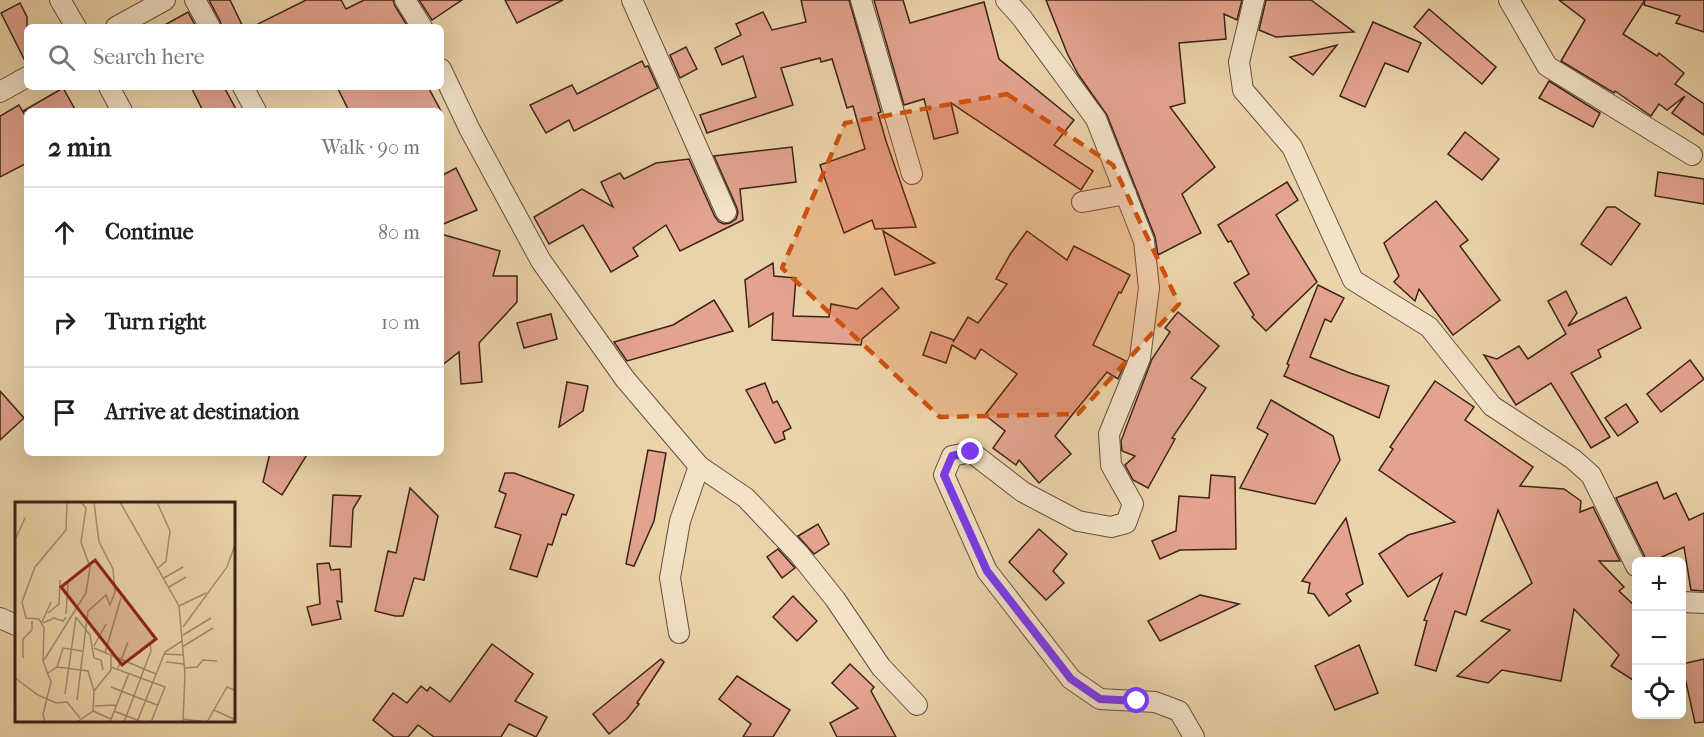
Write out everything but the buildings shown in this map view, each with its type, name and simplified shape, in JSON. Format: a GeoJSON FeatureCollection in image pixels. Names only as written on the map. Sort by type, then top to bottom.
{"type":"FeatureCollection","features":[{"type":"Feature","properties":{"kind":"street"},"geometry":{"type":"LineString","coordinates":[[60,0],[74,24]]}},
{"type":"Feature","properties":{"kind":"street"},"geometry":{"type":"LineString","coordinates":[[121,24],[165,0]]}},
{"type":"Feature","properties":{"kind":"street"},"geometry":{"type":"LineString","coordinates":[[195,0],[208,24]]}},
{"type":"Feature","properties":{"kind":"street"},"geometry":{"type":"LineString","coordinates":[[405,0],[420,24]]}},
{"type":"Feature","properties":{"kind":"street"},"geometry":{"type":"LineString","coordinates":[[632,0],[726,212]]}},
{"type":"Feature","properties":{"kind":"street"},"geometry":{"type":"LineString","coordinates":[[861,0],[912,174]]}},
{"type":"Feature","properties":{"kind":"street"},"geometry":{"type":"LineString","coordinates":[[1006,0],[1022,18],[1096,119],[1144,241],[1149,288],[1140,358],[1109,434],[1111,465],[1133,504],[1126,523],[1111,527],[1078,521],[1023,492],[971,452],[952,456],[944,475],[987,571],[1071,679],[1100,699],[1155,702],[1179,711],[1194,737]]}},
{"type":"Feature","properties":{"kind":"street"},"geometry":{"type":"LineString","coordinates":[[1254,0],[1239,62],[1243,90],[1292,147],[1353,280],[1429,327],[1492,406],[1573,459],[1591,475],[1632,558]]}},
{"type":"Feature","properties":{"kind":"street"},"geometry":{"type":"LineString","coordinates":[[1509,0],[1547,66],[1692,155]]}},
{"type":"Feature","properties":{"kind":"street"},"geometry":{"type":"LineString","coordinates":[[444,75],[470,130],[541,261],[625,379],[699,466],[746,498],[799,554],[835,599],[881,667],[917,705]]}},
{"type":"Feature","properties":{"kind":"street"},"geometry":{"type":"LineString","coordinates":[[0,92],[24,79]]}},
{"type":"Feature","properties":{"kind":"street"},"geometry":{"type":"LineString","coordinates":[[111,90],[120,108]]}},
{"type":"Feature","properties":{"kind":"street"},"geometry":{"type":"LineString","coordinates":[[245,90],[254,108]]}},
{"type":"Feature","properties":{"kind":"street"},"geometry":{"type":"LineString","coordinates":[[1082,202],[1126,194]]}},
{"type":"Feature","properties":{"kind":"street"},"geometry":{"type":"LineString","coordinates":[[679,633],[670,578],[680,521],[699,466]]}},
{"type":"Feature","properties":{"kind":"street"},"geometry":{"type":"LineString","coordinates":[[1686,602],[1704,603]]}},
{"type":"Feature","properties":{"kind":"street"},"geometry":{"type":"LineString","coordinates":[[0,618],[15,625]]}},
{"type":"Feature","properties":{"kind":"highlighted area"},"geometry":{"type":"Polygon","coordinates":[[[1007,94],[1113,165],[1179,304],[1078,414],[940,417],[782,268],[845,123],[1007,94]]]}},
{"type":"Feature","properties":{"kind":"route"},"geometry":{"type":"LineString","coordinates":[[971,452],[952,456],[944,475],[987,571],[1071,679],[1100,699],[1137,701]]}}]}
